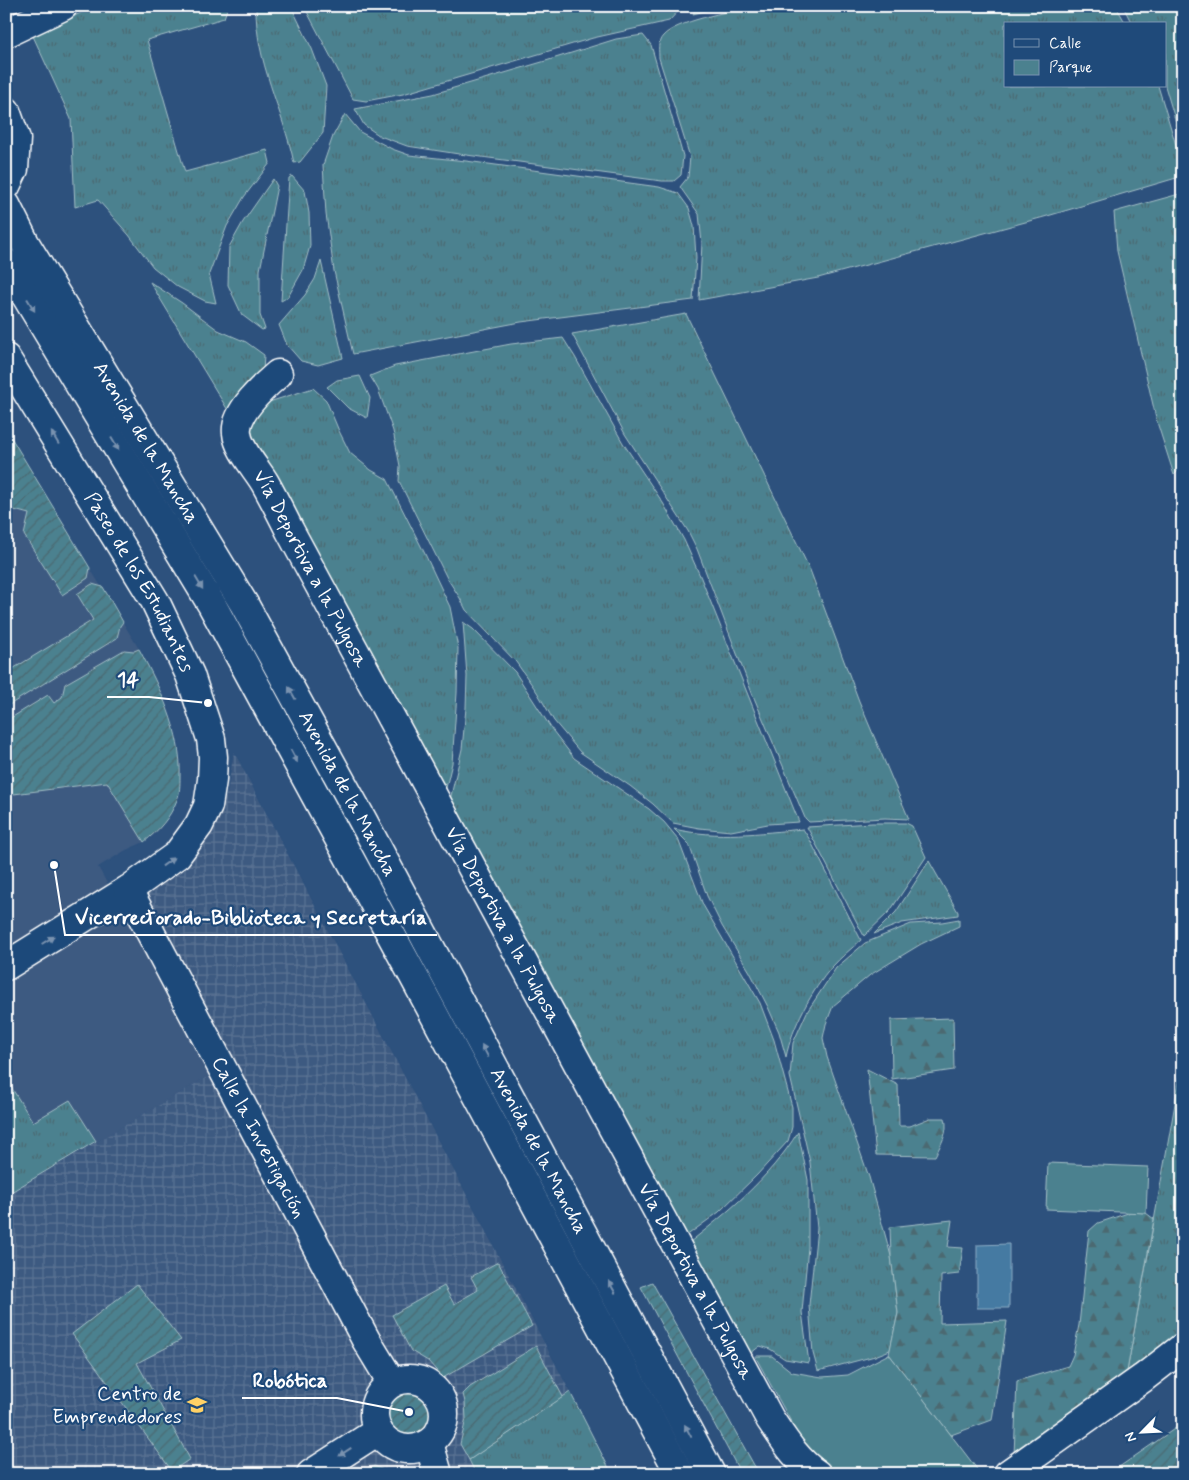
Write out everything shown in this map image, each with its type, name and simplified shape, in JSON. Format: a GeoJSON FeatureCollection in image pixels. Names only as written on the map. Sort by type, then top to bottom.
{"type":"FeatureCollection","features":[{"type":"Feature","properties":{"kind":"street"},"geometry":{"type":"LineString","coordinates":[[6,33],[63,6]]}},
{"type":"Feature","properties":{"kind":"street"},"geometry":{"type":"LineString","coordinates":[[6,111],[16,139],[14,169],[6,186]]}},
{"type":"Feature","properties":{"kind":"street","name":"Avenida de la Mancha"},"geometry":{"type":"LineString","coordinates":[[6,205],[25,243],[244,604],[363,822],[711,1474]]}},
{"type":"Feature","properties":{"kind":"street","name":"Avenida de la Mancha"},"geometry":{"type":"LineString","coordinates":[[6,263],[212,605],[413,975],[680,1474]]}},
{"type":"Feature","properties":{"kind":"street","name":"Paseo de los Estudiantes"},"geometry":{"type":"LineString","coordinates":[[6,358],[155,601],[190,675],[211,739],[213,757],[208,806],[199,825],[177,855],[128,890],[6,966]]}},
{"type":"Feature","properties":{"kind":"street","name":"Vía Deportiva a la Pulgosa"},"geometry":{"type":"LineString","coordinates":[[278,374],[263,387],[246,407],[239,421],[236,432],[242,446],[265,482],[770,1419],[788,1444],[809,1468],[817,1474]]}},
{"type":"Feature","properties":{"kind":"street","name":"Calle la Investigación"},"geometry":{"type":"LineString","coordinates":[[128,890],[366,1340],[392,1383]]}},
{"type":"Feature","properties":{"kind":"street"},"geometry":{"type":"LineString","coordinates":[[1008,1474],[1143,1378],[1183,1347]]}},
{"type":"Feature","properties":{"kind":"street"},"geometry":{"type":"LineString","coordinates":[[402,1379],[422,1381],[432,1386],[439,1394],[443,1404],[444,1421],[437,1436],[429,1443],[410,1449],[401,1448],[392,1444],[378,1431],[374,1409],[380,1394],[392,1383],[402,1379]]}},
{"type":"Feature","properties":{"kind":"street"},"geometry":{"type":"LineString","coordinates":[[311,1474],[378,1431]]}},
{"type":"Feature","properties":{"kind":"street"},"geometry":{"type":"LineString","coordinates":[[429,1443],[438,1474]]}},
{"type":"Feature","properties":{"kind":"shaded area"},"geometry":{"type":"Polygon","coordinates":[[[6,430],[139,649],[155,679],[175,733],[181,763],[180,784],[178,798],[171,814],[157,832],[144,842],[126,850],[98,867],[212,1074],[6,1195],[6,430]]]}},
{"type":"Feature","properties":{"kind":"shaded area"},"geometry":{"type":"Polygon","coordinates":[[[234,752],[570,1392],[469,1460],[476,1474],[6,1474],[6,1195],[212,1074],[121,909],[208,836],[227,793],[234,752]]]}},
{"type":"Feature","properties":{"kind":"shaded area"},"geometry":{"type":"Polygon","coordinates":[[[1009,1244],[1009,1308],[977,1308],[977,1245],[1009,1244]]]}},
{"type":"Feature","properties":{"kind":"green space"},"geometry":{"type":"Polygon","coordinates":[[[95,6],[228,6],[224,18],[147,40],[185,172],[267,150],[270,163],[244,197],[227,226],[209,274],[216,303],[205,301],[178,287],[153,267],[129,235],[98,200],[75,207],[71,119],[33,36],[95,6]]]}},
{"type":"Feature","properties":{"kind":"green space"},"geometry":{"type":"Polygon","coordinates":[[[256,6],[291,6],[312,49],[326,86],[323,133],[300,162],[294,163],[265,66],[257,26],[256,6]]]}},
{"type":"Feature","properties":{"kind":"green space"},"geometry":{"type":"Polygon","coordinates":[[[304,6],[683,6],[669,21],[593,38],[403,94],[366,101],[353,99],[304,6]]]}},
{"type":"Feature","properties":{"kind":"green space"},"geometry":{"type":"Polygon","coordinates":[[[697,6],[725,6],[693,14],[697,6]]]}},
{"type":"Feature","properties":{"kind":"green space"},"geometry":{"type":"Polygon","coordinates":[[[750,6],[1116,6],[1125,22],[1004,22],[1004,88],[1159,88],[1183,168],[1183,176],[1044,217],[818,278],[699,300],[702,243],[699,214],[680,187],[688,177],[690,157],[659,58],[659,44],[661,38],[670,31],[691,21],[750,6]]]}},
{"type":"Feature","properties":{"kind":"green space"},"geometry":{"type":"Polygon","coordinates":[[[1123,6],[1183,6],[1183,146],[1166,88],[1166,22],[1131,22],[1123,6]]]}},
{"type":"Feature","properties":{"kind":"green space"},"geometry":{"type":"Polygon","coordinates":[[[643,35],[651,45],[683,156],[681,175],[674,181],[662,181],[407,146],[380,136],[364,125],[355,109],[433,94],[616,39],[643,35]]]}},
{"type":"Feature","properties":{"kind":"green space"},"geometry":{"type":"Polygon","coordinates":[[[345,114],[360,132],[392,149],[409,155],[659,187],[678,193],[689,208],[694,226],[696,258],[693,300],[521,322],[353,354],[334,271],[326,214],[323,165],[333,136],[345,114]]]}},
{"type":"Feature","properties":{"kind":"green space"},"geometry":{"type":"Polygon","coordinates":[[[292,176],[305,191],[309,213],[310,246],[303,270],[288,297],[281,301],[289,178],[292,176]]]}},
{"type":"Feature","properties":{"kind":"green space"},"geometry":{"type":"Polygon","coordinates":[[[273,179],[277,186],[260,270],[260,315],[265,329],[262,330],[242,315],[228,285],[229,247],[243,222],[273,179]]]}},
{"type":"Feature","properties":{"kind":"green space"},"geometry":{"type":"Polygon","coordinates":[[[1183,193],[1183,466],[1174,475],[1157,422],[1117,251],[1114,212],[1183,193]]]}},
{"type":"Feature","properties":{"kind":"green space"},"geometry":{"type":"Polygon","coordinates":[[[321,261],[343,358],[318,365],[301,361],[287,345],[279,325],[305,295],[315,279],[321,261]]]}},
{"type":"Feature","properties":{"kind":"green space"},"geometry":{"type":"Polygon","coordinates":[[[150,282],[218,330],[246,342],[264,355],[263,372],[229,412],[150,282]]]}},
{"type":"Feature","properties":{"kind":"green space"},"geometry":{"type":"Polygon","coordinates":[[[686,314],[810,570],[859,701],[909,819],[885,818],[809,822],[805,818],[752,693],[697,549],[688,531],[625,434],[572,334],[686,314]]]}},
{"type":"Feature","properties":{"kind":"green space"},"geometry":{"type":"Polygon","coordinates":[[[563,338],[623,443],[663,503],[684,540],[799,822],[768,824],[731,831],[673,823],[630,786],[580,752],[554,721],[516,662],[466,610],[447,578],[399,481],[400,466],[393,431],[378,389],[370,376],[395,366],[511,344],[563,338]]]}},
{"type":"Feature","properties":{"kind":"green space"},"geometry":{"type":"Polygon","coordinates":[[[360,376],[370,398],[367,418],[348,408],[327,387],[337,380],[360,376]]]}},
{"type":"Feature","properties":{"kind":"green space"},"geometry":{"type":"Polygon","coordinates":[[[313,388],[326,400],[350,453],[371,470],[387,479],[450,607],[458,648],[457,693],[452,763],[445,792],[245,445],[256,410],[269,402],[313,388]]]}},
{"type":"Feature","properties":{"kind":"green space"},"geometry":{"type":"Polygon","coordinates":[[[6,434],[9,434],[90,568],[88,578],[62,595],[24,535],[29,514],[6,507],[6,434]]]}},
{"type":"Feature","properties":{"kind":"green space"},"geometry":{"type":"Polygon","coordinates":[[[92,584],[103,587],[123,622],[117,638],[6,707],[6,673],[93,620],[77,594],[92,584]]]}},
{"type":"Feature","properties":{"kind":"green space"},"geometry":{"type":"Polygon","coordinates":[[[463,622],[473,629],[515,672],[553,731],[574,758],[649,809],[664,822],[678,839],[703,905],[760,1003],[774,1040],[792,1107],[792,1127],[788,1141],[719,1212],[682,1239],[450,800],[462,749],[466,708],[467,676],[463,622]]]}},
{"type":"Feature","properties":{"kind":"green space"},"geometry":{"type":"Polygon","coordinates":[[[139,649],[155,679],[168,711],[180,760],[178,797],[171,812],[159,828],[144,842],[107,782],[6,795],[6,721],[48,695],[54,703],[62,697],[65,684],[124,650],[134,651],[139,649]]]}},
{"type":"Feature","properties":{"kind":"green space"},"geometry":{"type":"Polygon","coordinates":[[[906,823],[912,826],[926,857],[890,911],[864,936],[807,827],[906,823]]]}},
{"type":"Feature","properties":{"kind":"green space"},"geometry":{"type":"Polygon","coordinates":[[[674,829],[706,834],[722,834],[803,829],[861,940],[835,963],[817,987],[798,1021],[786,1057],[779,1032],[768,1007],[707,896],[689,844],[674,829]]]}},
{"type":"Feature","properties":{"kind":"green space"},"geometry":{"type":"Polygon","coordinates":[[[929,861],[958,915],[902,923],[874,934],[896,912],[929,861]]]}},
{"type":"Feature","properties":{"kind":"green space"},"geometry":{"type":"Polygon","coordinates":[[[959,919],[959,926],[921,944],[870,975],[833,1006],[826,1024],[823,1038],[827,1057],[869,1177],[891,1256],[898,1313],[890,1350],[875,1356],[818,1371],[813,1353],[809,1305],[817,1228],[810,1162],[790,1076],[793,1043],[807,1012],[836,968],[865,943],[911,924],[959,919]]]}},
{"type":"Feature","properties":{"kind":"green space"},"geometry":{"type":"Polygon","coordinates":[[[953,1018],[954,1070],[892,1079],[891,1020],[953,1018]]]}},
{"type":"Feature","properties":{"kind":"green space"},"geometry":{"type":"Polygon","coordinates":[[[1183,1059],[1183,1333],[1126,1377],[1183,1059]]]}},
{"type":"Feature","properties":{"kind":"green space"},"geometry":{"type":"Polygon","coordinates":[[[867,1069],[898,1085],[899,1126],[910,1126],[930,1118],[945,1118],[945,1133],[935,1156],[876,1155],[867,1069]]]}},
{"type":"Feature","properties":{"kind":"green space"},"geometry":{"type":"Polygon","coordinates":[[[6,1079],[33,1122],[70,1100],[96,1141],[6,1195],[6,1139],[8,1137],[6,1134],[6,1079]]]}},
{"type":"Feature","properties":{"kind":"green space"},"geometry":{"type":"Polygon","coordinates":[[[798,1132],[808,1180],[808,1247],[802,1312],[809,1363],[785,1359],[770,1349],[760,1346],[745,1360],[685,1246],[761,1180],[787,1149],[798,1132]]]}},
{"type":"Feature","properties":{"kind":"green space"},"geometry":{"type":"Polygon","coordinates":[[[1048,1163],[1148,1167],[1146,1213],[1046,1209],[1048,1163]]]}},
{"type":"Feature","properties":{"kind":"green space"},"geometry":{"type":"Polygon","coordinates":[[[1131,1212],[1146,1213],[1154,1219],[1126,1377],[1014,1455],[1017,1381],[1068,1366],[1073,1355],[1079,1325],[1089,1231],[1098,1223],[1131,1212]]]}},
{"type":"Feature","properties":{"kind":"green space"},"geometry":{"type":"Polygon","coordinates":[[[952,1220],[948,1247],[963,1248],[959,1274],[941,1276],[940,1323],[1007,1321],[992,1420],[951,1435],[889,1354],[898,1313],[891,1256],[890,1227],[952,1220]]]}},
{"type":"Feature","properties":{"kind":"green space"},"geometry":{"type":"Polygon","coordinates":[[[498,1262],[532,1326],[443,1378],[428,1361],[411,1351],[392,1315],[444,1286],[454,1304],[478,1290],[471,1277],[498,1262]]]}},
{"type":"Feature","properties":{"kind":"green space"},"geometry":{"type":"Polygon","coordinates":[[[652,1282],[754,1465],[761,1474],[741,1474],[641,1287],[652,1282]]]}},
{"type":"Feature","properties":{"kind":"green space"},"geometry":{"type":"Polygon","coordinates":[[[137,1284],[181,1340],[137,1363],[190,1459],[172,1471],[72,1334],[137,1284]]]}},
{"type":"Feature","properties":{"kind":"green space"},"geometry":{"type":"Polygon","coordinates":[[[536,1346],[563,1397],[469,1460],[460,1444],[466,1419],[463,1394],[470,1387],[536,1346]]]}},
{"type":"Feature","properties":{"kind":"green space"},"geometry":{"type":"Polygon","coordinates":[[[889,1354],[977,1469],[969,1474],[838,1474],[827,1466],[801,1440],[755,1356],[772,1356],[792,1372],[822,1377],[848,1375],[889,1354]]]}},
{"type":"Feature","properties":{"kind":"green space"},"geometry":{"type":"Polygon","coordinates":[[[409,1389],[422,1393],[428,1399],[432,1412],[428,1425],[422,1431],[409,1435],[396,1431],[390,1425],[386,1412],[390,1399],[396,1393],[409,1389]]]}},
{"type":"Feature","properties":{"kind":"green space"},"geometry":{"type":"Polygon","coordinates":[[[570,1392],[612,1474],[476,1474],[469,1460],[570,1392]]]}},
{"type":"Feature","properties":{"kind":"green space"},"geometry":{"type":"Polygon","coordinates":[[[1183,1423],[1183,1474],[1109,1474],[1183,1423]]]}},
{"type":"Feature","properties":{"kind":"green space"},"geometry":{"type":"Polygon","coordinates":[[[374,1466],[393,1474],[361,1474],[374,1466]]]}},
{"type":"Feature","properties":{"kind":"place","name":"14"},"geometry":{"type":"Point","coordinates":[208,703]}},
{"type":"Feature","properties":{"kind":"place","name":"Vicerrectorado-Biblioteca y Secretaría"},"geometry":{"type":"Point","coordinates":[54,865]}},
{"type":"Feature","properties":{"kind":"place","name":"Centro de Emprendedores"},"geometry":{"type":"Point","coordinates":[197,1405]}},
{"type":"Feature","properties":{"kind":"place","name":"Robótica"},"geometry":{"type":"Point","coordinates":[409,1412]}}]}
